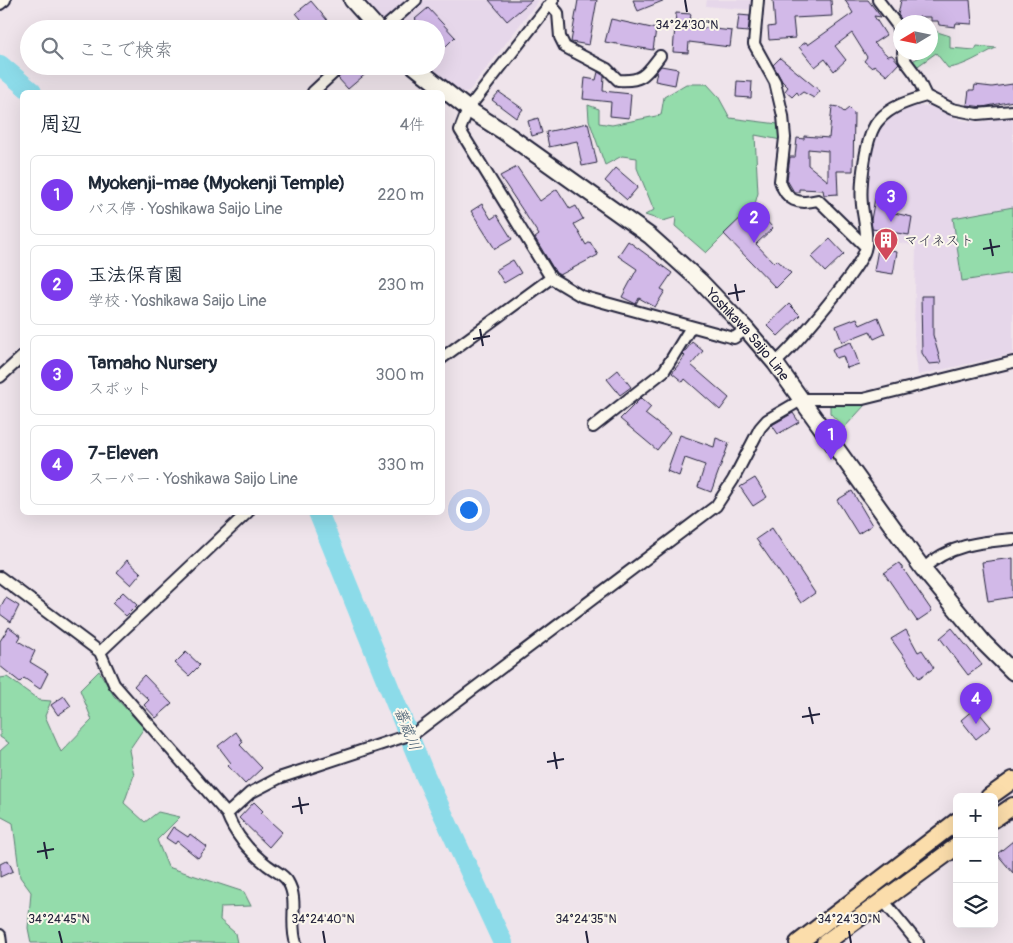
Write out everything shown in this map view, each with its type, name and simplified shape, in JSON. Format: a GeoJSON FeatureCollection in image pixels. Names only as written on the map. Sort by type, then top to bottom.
{"type":"FeatureCollection","features":[{"type":"Feature","properties":{"kind":"main road"},"geometry":{"type":"LineString","coordinates":[[352,0],[370,20]]}},
{"type":"Feature","properties":{"kind":"main road","name":"Yoshikawa Saijo Line"},"geometry":{"type":"LineString","coordinates":[[425,75],[444,90]]}},
{"type":"Feature","properties":{"kind":"main road","name":"Yoshikawa Saijo Line"},"geometry":{"type":"LineString","coordinates":[[445,91],[468,109],[504,132],[650,236],[700,281],[746,329],[775,363],[803,399],[923,569],[984,643],[1013,672]]}},
{"type":"Feature","properties":{"kind":"main road"},"geometry":{"type":"LineString","coordinates":[[995,793],[1013,780]]}},
{"type":"Feature","properties":{"kind":"main road"},"geometry":{"type":"LineString","coordinates":[[998,816],[1013,806]]}},
{"type":"Feature","properties":{"kind":"main road"},"geometry":{"type":"LineString","coordinates":[[798,943],[953,824]]}},
{"type":"Feature","properties":{"kind":"main road"},"geometry":{"type":"LineString","coordinates":[[824,943],[953,849]]}},
{"type":"Feature","properties":{"kind":"street"},"geometry":{"type":"LineString","coordinates":[[0,4],[5,0]]}},
{"type":"Feature","properties":{"kind":"street"},"geometry":{"type":"LineString","coordinates":[[393,20],[416,0]]}},
{"type":"Feature","properties":{"kind":"street"},"geometry":{"type":"LineString","coordinates":[[758,0],[754,44],[775,82],[783,116],[785,138],[780,181],[785,194],[793,201],[801,203],[818,200],[866,246]]}},
{"type":"Feature","properties":{"kind":"street"},"geometry":{"type":"LineString","coordinates":[[878,0],[893,19]]}},
{"type":"Feature","properties":{"kind":"street"},"geometry":{"type":"LineString","coordinates":[[660,56],[641,79],[630,81],[618,80],[607,69],[564,47],[560,37],[558,13],[551,2],[468,109],[460,130],[551,278],[581,296],[691,327],[734,338],[746,329]]}},
{"type":"Feature","properties":{"kind":"street"},"geometry":{"type":"LineString","coordinates":[[907,60],[926,96],[952,109],[977,114],[1013,111]]}},
{"type":"Feature","properties":{"kind":"street"},"geometry":{"type":"LineString","coordinates":[[314,90],[331,75]]}},
{"type":"Feature","properties":{"kind":"street"},"geometry":{"type":"LineString","coordinates":[[775,363],[790,349],[858,264],[866,246],[861,197],[864,167],[878,120],[902,104],[926,96]]}},
{"type":"Feature","properties":{"kind":"street"},"geometry":{"type":"LineString","coordinates":[[445,356],[551,278]]}},
{"type":"Feature","properties":{"kind":"street"},"geometry":{"type":"LineString","coordinates":[[593,427],[664,371],[691,327]]}},
{"type":"Feature","properties":{"kind":"street"},"geometry":{"type":"LineString","coordinates":[[0,377],[20,358]]}},
{"type":"Feature","properties":{"kind":"street"},"geometry":{"type":"LineString","coordinates":[[227,814],[250,793],[279,778],[405,737],[415,732],[716,506],[733,480],[760,428],[767,420],[803,399],[863,399],[1013,362]]}},
{"type":"Feature","properties":{"kind":"street"},"geometry":{"type":"LineString","coordinates":[[100,652],[245,515]]}},
{"type":"Feature","properties":{"kind":"street"},"geometry":{"type":"LineString","coordinates":[[923,569],[935,557],[956,548],[1013,539]]}},
{"type":"Feature","properties":{"kind":"street"},"geometry":{"type":"LineString","coordinates":[[0,577],[100,652],[114,684],[227,814],[232,826],[250,851],[288,881],[292,895],[296,943]]}},
{"type":"Feature","properties":{"kind":"street"},"geometry":{"type":"LineString","coordinates":[[882,899],[918,943]]}},
{"type":"Feature","properties":{"kind":"street"},"geometry":{"type":"LineString","coordinates":[[0,935],[1,943]]}},
{"type":"Feature","properties":{"kind":"shaded area"},"geometry":{"type":"Polygon","coordinates":[[[363,0],[539,0],[469,91],[461,93],[439,75],[445,75],[445,20],[382,20],[363,0]]]}},
{"type":"Feature","properties":{"kind":"shaded area"},"geometry":{"type":"Polygon","coordinates":[[[707,0],[755,0],[754,10],[706,6],[707,0]]]}},
{"type":"Feature","properties":{"kind":"shaded area"},"geometry":{"type":"Polygon","coordinates":[[[915,106],[930,106],[961,120],[979,122],[1013,117],[1013,354],[918,375],[914,335],[916,246],[871,237],[868,195],[870,167],[877,134],[883,124],[894,115],[915,106]]]}},
{"type":"Feature","properties":{"kind":"green space"},"geometry":{"type":"Polygon","coordinates":[[[938,32],[950,36],[950,48],[975,50],[977,46],[996,48],[967,63],[948,68],[938,56],[938,32]]]}},
{"type":"Feature","properties":{"kind":"green space"},"geometry":{"type":"Polygon","coordinates":[[[914,60],[926,60],[915,68],[910,62],[914,60]]]}},
{"type":"Feature","properties":{"kind":"green space"},"geometry":{"type":"Polygon","coordinates":[[[686,84],[707,84],[718,96],[730,118],[778,124],[781,140],[755,135],[758,193],[755,204],[706,253],[675,226],[676,217],[663,221],[645,215],[654,210],[637,168],[637,158],[622,156],[605,165],[589,120],[588,105],[599,109],[599,123],[612,125],[661,115],[664,97],[686,84]]]}},
{"type":"Feature","properties":{"kind":"green space"},"geometry":{"type":"Polygon","coordinates":[[[1013,207],[1013,273],[962,281],[953,218],[1013,207]]]}},
{"type":"Feature","properties":{"kind":"green space"},"geometry":{"type":"Polygon","coordinates":[[[830,403],[865,405],[844,428],[830,413],[830,403]]]}},
{"type":"Feature","properties":{"kind":"green space"},"geometry":{"type":"Polygon","coordinates":[[[99,671],[114,696],[144,728],[129,750],[134,775],[124,803],[145,822],[158,812],[180,817],[157,840],[168,867],[244,892],[251,906],[221,907],[220,920],[235,933],[237,943],[31,943],[28,928],[31,892],[20,877],[13,823],[0,816],[0,751],[9,743],[0,737],[0,678],[7,677],[39,700],[51,701],[45,716],[61,752],[92,720],[80,690],[99,671]]]}},
{"type":"Feature","properties":{"kind":"building"},"geometry":{"type":"Polygon","coordinates":[[[489,0],[532,0],[507,21],[489,0]]]}},
{"type":"Feature","properties":{"kind":"building"},"geometry":{"type":"Polygon","coordinates":[[[578,0],[597,0],[589,45],[571,42],[578,0]]]}},
{"type":"Feature","properties":{"kind":"building"},"geometry":{"type":"Polygon","coordinates":[[[633,0],[665,0],[638,11],[633,0]]]}},
{"type":"Feature","properties":{"kind":"building"},"geometry":{"type":"Polygon","coordinates":[[[773,0],[831,0],[832,16],[793,18],[795,38],[769,40],[768,27],[775,26],[773,0]]]}},
{"type":"Feature","properties":{"kind":"building"},"geometry":{"type":"Polygon","coordinates":[[[845,0],[868,0],[881,17],[874,16],[886,35],[874,43],[888,56],[892,55],[893,60],[896,60],[899,63],[887,76],[874,65],[872,68],[864,61],[867,57],[852,33],[835,46],[846,60],[834,71],[825,59],[815,67],[799,47],[806,42],[808,45],[853,13],[845,0]]]}},
{"type":"Feature","properties":{"kind":"building"},"geometry":{"type":"Polygon","coordinates":[[[901,0],[970,0],[972,24],[956,23],[955,27],[939,25],[938,15],[898,15],[901,0]]]}},
{"type":"Feature","properties":{"kind":"building"},"geometry":{"type":"Polygon","coordinates":[[[311,1],[327,20],[302,20],[296,13],[311,1]]]}},
{"type":"Feature","properties":{"kind":"building"},"geometry":{"type":"Polygon","coordinates":[[[428,8],[439,20],[416,20],[428,8]]]}},
{"type":"Feature","properties":{"kind":"building"},"geometry":{"type":"Polygon","coordinates":[[[676,13],[691,14],[689,26],[732,31],[730,47],[689,42],[688,53],[673,52],[676,13]]]}},
{"type":"Feature","properties":{"kind":"building"},"geometry":{"type":"Polygon","coordinates":[[[739,15],[750,16],[748,32],[737,31],[739,15]]]}},
{"type":"Feature","properties":{"kind":"building"},"geometry":{"type":"Polygon","coordinates":[[[611,19],[656,29],[653,50],[605,42],[611,19]]]}},
{"type":"Feature","properties":{"kind":"building"},"geometry":{"type":"Polygon","coordinates":[[[445,26],[455,37],[445,47],[445,26]]]}},
{"type":"Feature","properties":{"kind":"building"},"geometry":{"type":"Polygon","coordinates":[[[780,58],[820,91],[814,98],[803,92],[799,95],[797,92],[792,97],[785,91],[788,87],[782,81],[773,65],[780,58]]]}},
{"type":"Feature","properties":{"kind":"building"},"geometry":{"type":"Polygon","coordinates":[[[661,66],[678,69],[675,85],[655,81],[657,71],[661,66]]]}},
{"type":"Feature","properties":{"kind":"building"},"geometry":{"type":"Polygon","coordinates":[[[598,72],[604,76],[603,91],[631,94],[629,118],[610,116],[611,102],[583,99],[585,78],[596,80],[598,72]]]}},
{"type":"Feature","properties":{"kind":"building"},"geometry":{"type":"Polygon","coordinates":[[[340,75],[364,75],[348,89],[338,78],[340,75]]]}},
{"type":"Feature","properties":{"kind":"building"},"geometry":{"type":"Polygon","coordinates":[[[737,81],[752,82],[751,98],[736,97],[737,81]]]}},
{"type":"Feature","properties":{"kind":"building"},"geometry":{"type":"Polygon","coordinates":[[[1013,84],[1013,101],[983,107],[967,105],[969,90],[974,90],[975,85],[992,87],[1013,84]]]}},
{"type":"Feature","properties":{"kind":"building"},"geometry":{"type":"Polygon","coordinates":[[[499,92],[523,109],[516,118],[492,100],[499,92]]]}},
{"type":"Feature","properties":{"kind":"building"},"geometry":{"type":"Polygon","coordinates":[[[832,106],[838,107],[844,112],[849,108],[854,113],[853,171],[837,171],[838,194],[824,195],[823,190],[799,189],[799,192],[794,192],[787,180],[790,157],[795,157],[797,138],[804,139],[804,136],[829,138],[832,106]],[[808,149],[808,165],[828,181],[828,151],[808,149]]]}},
{"type":"Feature","properties":{"kind":"building"},"geometry":{"type":"Polygon","coordinates":[[[538,118],[542,133],[532,136],[528,121],[538,118]]]}},
{"type":"Feature","properties":{"kind":"building"},"geometry":{"type":"Polygon","coordinates":[[[588,123],[597,163],[582,166],[577,141],[549,147],[546,132],[588,123]]]}},
{"type":"Feature","properties":{"kind":"building"},"geometry":{"type":"Polygon","coordinates":[[[517,167],[540,201],[557,189],[570,209],[576,206],[583,219],[574,224],[586,245],[590,242],[598,255],[560,275],[556,273],[535,238],[539,235],[500,176],[517,167]]]}},
{"type":"Feature","properties":{"kind":"building"},"geometry":{"type":"Polygon","coordinates":[[[616,168],[638,187],[627,200],[605,181],[616,168]]]}},
{"type":"Feature","properties":{"kind":"building"},"geometry":{"type":"Polygon","coordinates":[[[875,198],[892,201],[890,212],[912,217],[909,235],[872,229],[871,220],[875,198]]]}},
{"type":"Feature","properties":{"kind":"building"},"geometry":{"type":"Polygon","coordinates":[[[482,204],[491,219],[497,215],[512,239],[495,249],[471,211],[482,204]]]}},
{"type":"Feature","properties":{"kind":"building"},"geometry":{"type":"Polygon","coordinates":[[[753,206],[773,228],[756,244],[774,263],[777,260],[791,273],[776,288],[724,234],[753,206]]]}},
{"type":"Feature","properties":{"kind":"building"},"geometry":{"type":"Polygon","coordinates":[[[830,239],[844,254],[825,272],[811,257],[830,239]]]}},
{"type":"Feature","properties":{"kind":"building"},"geometry":{"type":"Polygon","coordinates":[[[628,241],[672,273],[661,289],[665,291],[655,307],[639,298],[636,304],[622,297],[637,269],[618,256],[628,241]]]}},
{"type":"Feature","properties":{"kind":"building","name":"マイネスト"},"geometry":{"type":"Polygon","coordinates":[[[878,249],[897,252],[893,274],[874,271],[878,249]]]}},
{"type":"Feature","properties":{"kind":"building"},"geometry":{"type":"Polygon","coordinates":[[[513,260],[521,273],[504,283],[496,270],[513,260]]]}},
{"type":"Feature","properties":{"kind":"building"},"geometry":{"type":"Polygon","coordinates":[[[921,296],[933,296],[933,335],[941,363],[929,364],[922,353],[921,296]]]}},
{"type":"Feature","properties":{"kind":"building"},"geometry":{"type":"Polygon","coordinates":[[[789,304],[800,315],[778,336],[767,325],[789,304]]]}},
{"type":"Feature","properties":{"kind":"building"},"geometry":{"type":"Polygon","coordinates":[[[878,317],[885,334],[874,339],[870,331],[842,342],[836,326],[857,318],[860,325],[878,317]]]}},
{"type":"Feature","properties":{"kind":"building"},"geometry":{"type":"Polygon","coordinates":[[[692,342],[703,351],[691,365],[729,398],[720,410],[685,379],[683,382],[672,373],[685,356],[683,354],[692,342]]]}},
{"type":"Feature","properties":{"kind":"building"},"geometry":{"type":"Polygon","coordinates":[[[851,342],[859,364],[847,368],[843,356],[836,358],[832,349],[851,342]]]}},
{"type":"Feature","properties":{"kind":"building"},"geometry":{"type":"Polygon","coordinates":[[[618,370],[631,387],[620,395],[607,379],[618,370]]]}},
{"type":"Feature","properties":{"kind":"building"},"geometry":{"type":"Polygon","coordinates":[[[641,398],[651,407],[645,414],[670,433],[657,450],[620,419],[641,398]]]}},
{"type":"Feature","properties":{"kind":"building"},"geometry":{"type":"Polygon","coordinates":[[[793,413],[799,422],[778,434],[772,425],[793,413]]]}},
{"type":"Feature","properties":{"kind":"building"},"geometry":{"type":"Polygon","coordinates":[[[680,435],[714,447],[716,438],[729,443],[711,492],[698,487],[705,465],[685,458],[679,476],[667,471],[680,435]]]}},
{"type":"Feature","properties":{"kind":"building"},"geometry":{"type":"Polygon","coordinates":[[[755,478],[767,497],[753,506],[740,487],[755,478]]]}},
{"type":"Feature","properties":{"kind":"building"},"geometry":{"type":"Polygon","coordinates":[[[852,491],[872,525],[858,534],[837,500],[852,491]]]}},
{"type":"Feature","properties":{"kind":"building"},"geometry":{"type":"Polygon","coordinates":[[[772,528],[815,593],[801,603],[756,539],[772,528]]]}},
{"type":"Feature","properties":{"kind":"building"},"geometry":{"type":"Polygon","coordinates":[[[1013,558],[1013,597],[988,601],[982,562],[1013,558]]]}},
{"type":"Feature","properties":{"kind":"building"},"geometry":{"type":"Polygon","coordinates":[[[127,560],[141,573],[131,585],[117,572],[127,560]]]}},
{"type":"Feature","properties":{"kind":"building"},"geometry":{"type":"Polygon","coordinates":[[[899,563],[932,611],[917,621],[884,573],[899,563]]]}},
{"type":"Feature","properties":{"kind":"building"},"geometry":{"type":"Polygon","coordinates":[[[123,592],[137,605],[126,616],[112,603],[123,592]]]}},
{"type":"Feature","properties":{"kind":"building"},"geometry":{"type":"Polygon","coordinates":[[[6,598],[19,606],[11,622],[0,614],[0,609],[6,598]]]}},
{"type":"Feature","properties":{"kind":"building"},"geometry":{"type":"Polygon","coordinates":[[[9,627],[21,636],[18,641],[35,651],[30,662],[48,673],[40,689],[24,678],[20,682],[0,666],[0,641],[9,627]]]}},
{"type":"Feature","properties":{"kind":"building"},"geometry":{"type":"Polygon","coordinates":[[[952,628],[982,665],[968,675],[940,638],[952,628]]]}},
{"type":"Feature","properties":{"kind":"building"},"geometry":{"type":"Polygon","coordinates":[[[906,630],[918,652],[922,650],[934,668],[919,678],[891,639],[906,630]]]}},
{"type":"Feature","properties":{"kind":"building"},"geometry":{"type":"Polygon","coordinates":[[[186,652],[200,665],[189,676],[175,663],[186,652]]]}},
{"type":"Feature","properties":{"kind":"building"},"geometry":{"type":"Polygon","coordinates":[[[144,675],[172,704],[156,718],[144,705],[149,700],[134,686],[144,675]]]}},
{"type":"Feature","properties":{"kind":"building"},"geometry":{"type":"Polygon","coordinates":[[[64,696],[71,706],[58,715],[51,705],[64,696]]]}},
{"type":"Feature","properties":{"kind":"building"},"geometry":{"type":"Polygon","coordinates":[[[975,708],[991,727],[976,739],[961,720],[975,708]]]}},
{"type":"Feature","properties":{"kind":"building"},"geometry":{"type":"Polygon","coordinates":[[[236,732],[243,742],[240,745],[262,768],[245,784],[228,766],[231,763],[218,746],[236,732]]]}},
{"type":"Feature","properties":{"kind":"building"},"geometry":{"type":"Polygon","coordinates":[[[254,802],[263,811],[261,813],[282,832],[269,847],[239,818],[254,802]]]}},
{"type":"Feature","properties":{"kind":"building"},"geometry":{"type":"Polygon","coordinates":[[[173,827],[188,837],[190,834],[207,847],[198,858],[177,841],[175,844],[166,838],[173,827]]]}},
{"type":"Feature","properties":{"kind":"building"},"geometry":{"type":"Polygon","coordinates":[[[1013,841],[1013,873],[998,855],[1013,841]]]}},
{"type":"Feature","properties":{"kind":"building"},"geometry":{"type":"Polygon","coordinates":[[[8,860],[13,871],[0,877],[0,864],[8,860]]]}},
{"type":"Feature","properties":{"kind":"waterway","name":"蕃蔵川"},"geometry":{"type":"LineString","coordinates":[[0,65],[30,90]]}},
{"type":"Feature","properties":{"kind":"waterway","name":"蕃蔵川"},"geometry":{"type":"LineString","coordinates":[[319,515],[424,773],[503,943]]}},
{"type":"Feature","properties":{"kind":"place","name":"Tamaho Nursery"},"geometry":{"type":"Point","coordinates":[891,222]}},
{"type":"Feature","properties":{"kind":"place","name":"玉法保育園"},"geometry":{"type":"Point","coordinates":[754,243]}},
{"type":"Feature","properties":{"kind":"place","name":"マイネスト"},"geometry":{"type":"Point","coordinates":[886,261]}},
{"type":"Feature","properties":{"kind":"place","name":"Myokenji-mae (Myokenji Temple)"},"geometry":{"type":"Point","coordinates":[831,460]}},
{"type":"Feature","properties":{"kind":"place","name":"7-Eleven"},"geometry":{"type":"Point","coordinates":[976,724]}}]}
